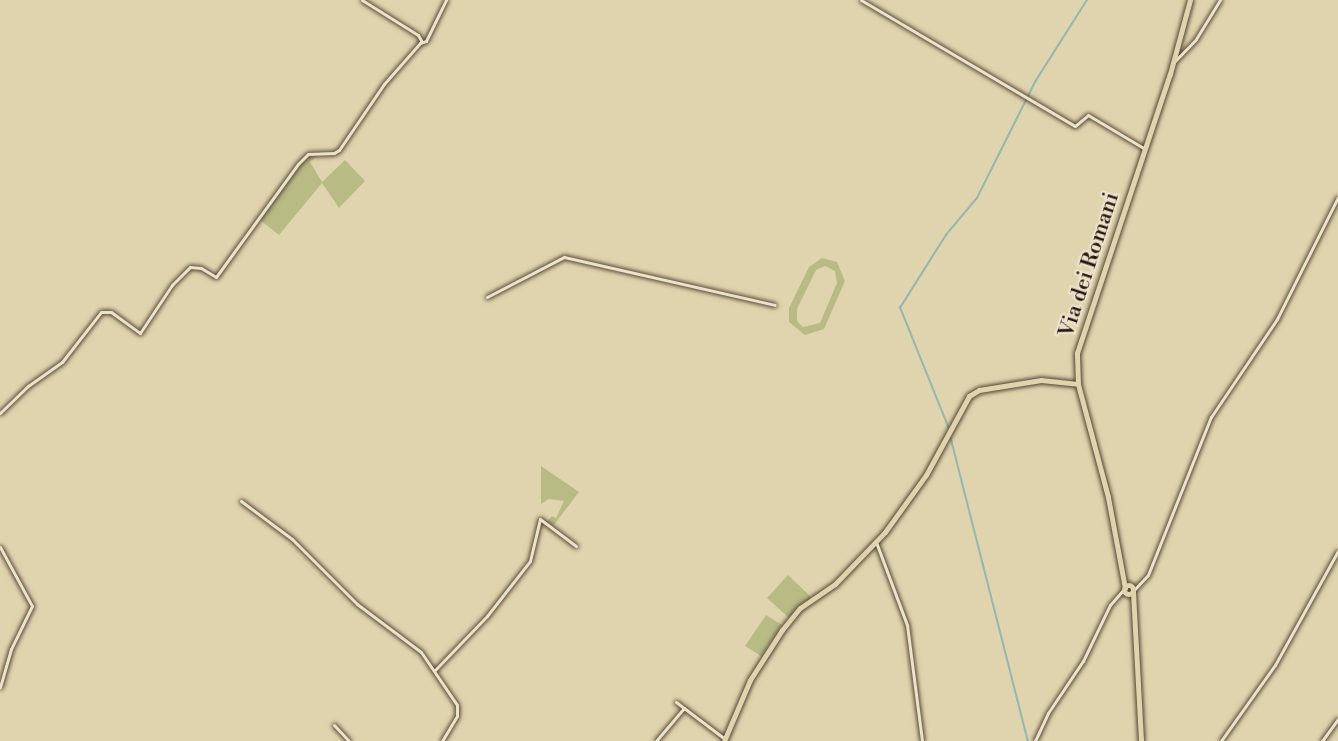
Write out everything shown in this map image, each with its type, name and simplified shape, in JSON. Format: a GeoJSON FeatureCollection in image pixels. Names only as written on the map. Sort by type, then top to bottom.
{"type":"FeatureCollection","features":[{"type":"Feature","properties":{"kind":"main road","name":"Via dei Romani"},"geometry":{"type":"LineString","coordinates":[[1129,590],[1124,580],[1108,497],[1078,384],[1079,344],[1145,149],[1190,0]]}},
{"type":"Feature","properties":{"kind":"main road"},"geometry":{"type":"LineString","coordinates":[[725,740],[758,667],[794,615],[835,584],[876,542],[926,475],[964,402],[979,390],[1041,380],[1078,384]]}},
{"type":"Feature","properties":{"kind":"main road"},"geometry":{"type":"LineString","coordinates":[[1129,590],[1134,599],[1141,741]]}},
{"type":"Feature","properties":{"kind":"street"},"geometry":{"type":"LineString","coordinates":[[362,0],[418,35],[422,42]]}},
{"type":"Feature","properties":{"kind":"street"},"geometry":{"type":"LineString","coordinates":[[0,413],[28,386],[62,362],[101,312],[111,312],[140,333],[172,285],[190,267],[201,268],[216,276],[290,171],[308,154],[334,153],[339,150],[384,84],[422,42],[426,41],[446,0]]}},
{"type":"Feature","properties":{"kind":"street"},"geometry":{"type":"LineString","coordinates":[[861,0],[1076,126],[1085,115],[1093,117],[1145,149]]}},
{"type":"Feature","properties":{"kind":"street"},"geometry":{"type":"LineString","coordinates":[[1173,62],[1196,39],[1220,0]]}},
{"type":"Feature","properties":{"kind":"street"},"geometry":{"type":"LineString","coordinates":[[1035,741],[1129,590],[1148,575],[1211,417],[1277,319],[1338,197]]}},
{"type":"Feature","properties":{"kind":"street"},"geometry":{"type":"LineString","coordinates":[[487,297],[564,257],[775,304]]}},
{"type":"Feature","properties":{"kind":"street"},"geometry":{"type":"LineString","coordinates":[[242,501],[292,539],[357,604],[421,652],[435,670],[457,710],[442,741]]}},
{"type":"Feature","properties":{"kind":"street"},"geometry":{"type":"LineString","coordinates":[[435,670],[487,616],[530,561],[540,519],[576,546]]}},
{"type":"Feature","properties":{"kind":"street"},"geometry":{"type":"LineString","coordinates":[[876,542],[906,625],[921,741]]}},
{"type":"Feature","properties":{"kind":"street"},"geometry":{"type":"LineString","coordinates":[[0,547],[32,610],[11,649],[0,687]]}},
{"type":"Feature","properties":{"kind":"street"},"geometry":{"type":"LineString","coordinates":[[1221,741],[1275,665],[1338,551]]}},
{"type":"Feature","properties":{"kind":"street"},"geometry":{"type":"LineString","coordinates":[[676,702],[725,740]]}},
{"type":"Feature","properties":{"kind":"street"},"geometry":{"type":"LineString","coordinates":[[657,741],[684,708]]}},
{"type":"Feature","properties":{"kind":"street"},"geometry":{"type":"LineString","coordinates":[[1322,741],[1338,719]]}},
{"type":"Feature","properties":{"kind":"street"},"geometry":{"type":"LineString","coordinates":[[334,725],[349,741]]}},
{"type":"Feature","properties":{"kind":"green space"},"geometry":{"type":"Polygon","coordinates":[[[318,155],[310,162],[322,182],[345,160],[365,181],[339,208],[322,183],[279,235],[259,219],[288,176],[307,157],[318,155]]]}},
{"type":"Feature","properties":{"kind":"green space"},"geometry":{"type":"Polygon","coordinates":[[[822,258],[837,262],[845,281],[824,329],[805,335],[789,322],[789,308],[809,267],[822,258]],[[825,266],[816,270],[797,309],[797,321],[803,327],[820,323],[837,283],[835,271],[825,266]]]}},
{"type":"Feature","properties":{"kind":"green space"},"geometry":{"type":"Polygon","coordinates":[[[541,466],[579,492],[553,526],[547,522],[552,516],[556,518],[564,501],[549,499],[541,504],[541,466]]]}},
{"type":"Feature","properties":{"kind":"green space"},"geometry":{"type":"Polygon","coordinates":[[[788,575],[812,598],[789,618],[767,598],[788,575]]]}},
{"type":"Feature","properties":{"kind":"green space"},"geometry":{"type":"Polygon","coordinates":[[[766,615],[782,625],[761,656],[745,646],[766,615]]]}},
{"type":"Feature","properties":{"kind":"waterway"},"geometry":{"type":"LineString","coordinates":[[949,429],[900,308],[946,235],[977,198],[1035,82],[1087,0]]}},
{"type":"Feature","properties":{"kind":"waterway"},"geometry":{"type":"LineString","coordinates":[[950,434],[1028,741]]}}]}
